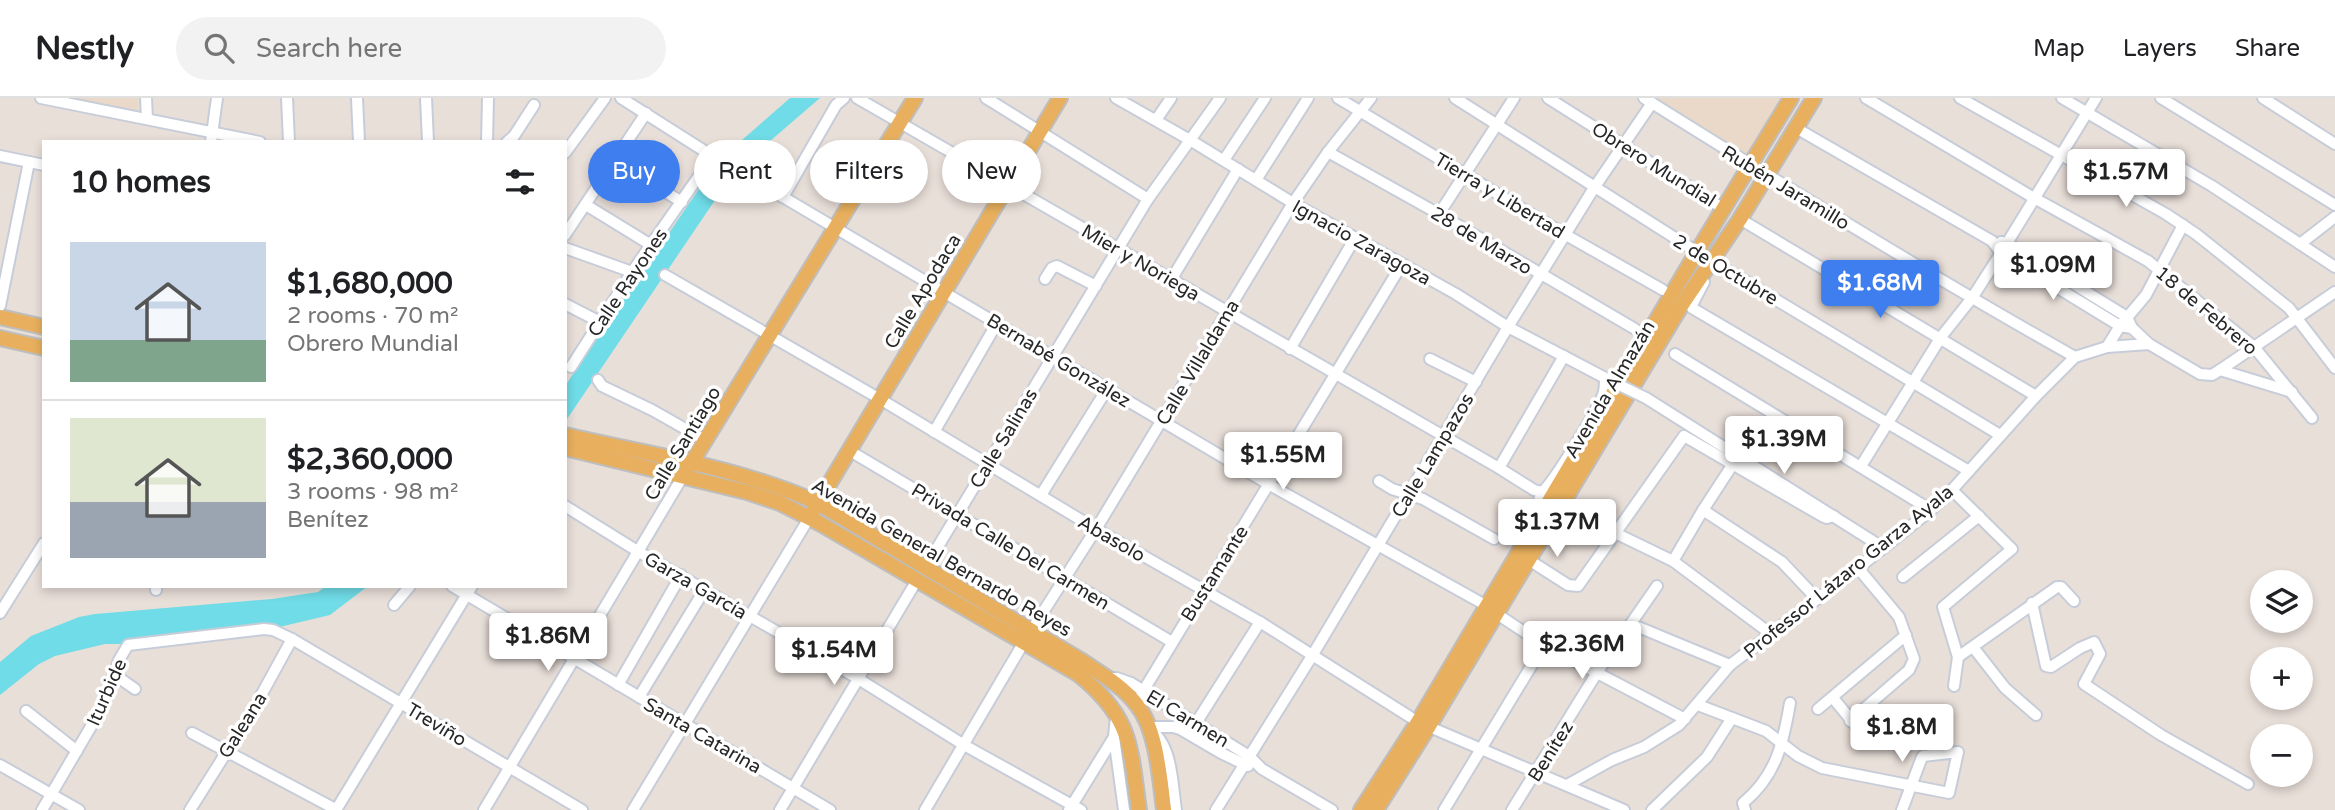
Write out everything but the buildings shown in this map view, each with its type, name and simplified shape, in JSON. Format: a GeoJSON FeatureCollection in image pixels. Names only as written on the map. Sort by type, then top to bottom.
{"type":"FeatureCollection","features":[{"type":"Feature","properties":{"kind":"main road","name":"Calle Santiago"},"geometry":{"type":"LineString","coordinates":[[687,470],[915,98]]}},
{"type":"Feature","properties":{"kind":"main road","name":"Calle Apodaca"},"geometry":{"type":"LineString","coordinates":[[1034,140],[1060,98]]}},
{"type":"Feature","properties":{"kind":"main road","name":"Avenida Almazán"},"geometry":{"type":"LineString","coordinates":[[1376,810],[1423,724],[1492,610],[1526,540],[1791,98]]}},
{"type":"Feature","properties":{"kind":"main road","name":"Avenida Almazán"},"geometry":{"type":"LineString","coordinates":[[1492,610],[1529,561],[1681,306],[1713,262],[1814,98]]}},
{"type":"Feature","properties":{"kind":"main road","name":"Calle Apodaca"},"geometry":{"type":"LineString","coordinates":[[809,518],[996,203]]}},
{"type":"Feature","properties":{"kind":"main road"},"geometry":{"type":"LineString","coordinates":[[0,317],[42,327]]}},
{"type":"Feature","properties":{"kind":"main road"},"geometry":{"type":"LineString","coordinates":[[0,338],[42,348]]}},
{"type":"Feature","properties":{"kind":"main road","name":"Avenida General Bernardo Reyes"},"geometry":{"type":"LineString","coordinates":[[567,436],[687,470],[760,496],[921,574]]}},
{"type":"Feature","properties":{"kind":"main road","name":"Avenida General Bernardo Reyes"},"geometry":{"type":"LineString","coordinates":[[567,448],[687,470],[751,477],[786,489],[818,503],[921,574],[1027,637],[1109,678],[1140,697],[1149,728],[1164,810]]}},
{"type":"Feature","properties":{"kind":"main road","name":"Avenida General Bernardo Reyes"},"geometry":{"type":"LineString","coordinates":[[1027,637],[1097,690],[1117,713],[1126,733],[1139,810]]}},
{"type":"Feature","properties":{"kind":"main road","name":"Avenida Almazán"},"geometry":{"type":"LineString","coordinates":[[1361,810],[1423,724]]}},
{"type":"Feature","properties":{"kind":"street"},"geometry":{"type":"LineString","coordinates":[[41,98],[147,119],[212,137],[241,140]]}},
{"type":"Feature","properties":{"kind":"street"},"geometry":{"type":"LineString","coordinates":[[146,98],[147,119]]}},
{"type":"Feature","properties":{"kind":"street"},"geometry":{"type":"LineString","coordinates":[[212,137],[217,98]]}},
{"type":"Feature","properties":{"kind":"street"},"geometry":{"type":"LineString","coordinates":[[288,98],[289,140]]}},
{"type":"Feature","properties":{"kind":"street"},"geometry":{"type":"LineString","coordinates":[[357,98],[359,140]]}},
{"type":"Feature","properties":{"kind":"street"},"geometry":{"type":"LineString","coordinates":[[426,98],[428,140]]}},
{"type":"Feature","properties":{"kind":"street"},"geometry":{"type":"LineString","coordinates":[[486,140],[488,98]]}},
{"type":"Feature","properties":{"kind":"street"},"geometry":{"type":"LineString","coordinates":[[567,150],[605,98]]}},
{"type":"Feature","properties":{"kind":"street"},"geometry":{"type":"LineString","coordinates":[[621,98],[646,113],[629,140]]}},
{"type":"Feature","properties":{"kind":"street"},"geometry":{"type":"LineString","coordinates":[[796,174],[836,105],[845,98]]}},
{"type":"Feature","properties":{"kind":"street","name":"Mier y Noriega"},"geometry":{"type":"LineString","coordinates":[[857,98],[942,146]]}},
{"type":"Feature","properties":{"kind":"street"},"geometry":{"type":"LineString","coordinates":[[986,98],[1148,199]]}},
{"type":"Feature","properties":{"kind":"street"},"geometry":{"type":"LineString","coordinates":[[1156,120],[1171,98]]}},
{"type":"Feature","properties":{"kind":"street","name":"Calle Salinas"},"geometry":{"type":"LineString","coordinates":[[779,810],[1148,199],[1220,98]]}},
{"type":"Feature","properties":{"kind":"street"},"geometry":{"type":"LineString","coordinates":[[1224,160],[1265,98]]}},
{"type":"Feature","properties":{"kind":"street"},"geometry":{"type":"LineString","coordinates":[[1256,180],[1308,98]]}},
{"type":"Feature","properties":{"kind":"street","name":"Tierra y Libertad"},"geometry":{"type":"LineString","coordinates":[[1338,98],[1663,290]]}},
{"type":"Feature","properties":{"kind":"street","name":"Calle Villaldama"},"geometry":{"type":"LineString","coordinates":[[925,810],[1027,637],[1066,578],[1293,203],[1328,152],[1371,98]]}},
{"type":"Feature","properties":{"kind":"street","name":"2 de Octubre"},"geometry":{"type":"LineString","coordinates":[[1455,98],[1697,253],[2000,435]]}},
{"type":"Feature","properties":{"kind":"street"},"geometry":{"type":"LineString","coordinates":[[1439,214],[1514,98]]}},
{"type":"Feature","properties":{"kind":"street","name":"Obrero Mundial"},"geometry":{"type":"LineString","coordinates":[[1548,98],[1724,209]]}},
{"type":"Feature","properties":{"kind":"street","name":"18 de Febrero"},"geometry":{"type":"LineString","coordinates":[[1866,98],[2034,198],[2132,250],[2159,269],[2254,347],[2312,418]]}},
{"type":"Feature","properties":{"kind":"street"},"geometry":{"type":"LineString","coordinates":[[1960,98],[2183,225],[2281,301],[2335,368]]}},
{"type":"Feature","properties":{"kind":"street"},"geometry":{"type":"LineString","coordinates":[[2062,98],[2212,186],[2335,267]]}},
{"type":"Feature","properties":{"kind":"street"},"geometry":{"type":"LineString","coordinates":[[1861,466],[1941,337],[1972,298],[2004,248],[2096,98]]}},
{"type":"Feature","properties":{"kind":"street"},"geometry":{"type":"LineString","coordinates":[[2161,98],[2335,205]]}},
{"type":"Feature","properties":{"kind":"street"},"geometry":{"type":"LineString","coordinates":[[2263,98],[2335,144]]}},
{"type":"Feature","properties":{"kind":"street","name":"Ignacio Zaragoza"},"geometry":{"type":"LineString","coordinates":[[1121,99],[1293,203],[1508,327],[1646,398],[1834,516]]}},
{"type":"Feature","properties":{"kind":"street","name":"Calle Lampazos"},"geometry":{"type":"LineString","coordinates":[[1216,810],[1648,101]]}},
{"type":"Feature","properties":{"kind":"street","name":"Rubén Jaramillo"},"geometry":{"type":"LineString","coordinates":[[1648,101],[1767,176],[2075,357]]}},
{"type":"Feature","properties":{"kind":"street"},"geometry":{"type":"LineString","coordinates":[[509,140],[534,104]]}},
{"type":"Feature","properties":{"kind":"street","name":"Calle Rayones"},"geometry":{"type":"LineString","coordinates":[[571,367],[632,272],[708,164],[710,156],[706,152],[646,113]]}},
{"type":"Feature","properties":{"kind":"street"},"geometry":{"type":"LineString","coordinates":[[1796,128],[2004,248],[2123,321],[2149,344],[2200,374],[2211,375],[2220,370],[2335,292]]}},
{"type":"Feature","properties":{"kind":"street","name":"28 de Marzo"},"geometry":{"type":"LineString","coordinates":[[1328,152],[1635,329]]}},
{"type":"Feature","properties":{"kind":"street"},"geometry":{"type":"LineString","coordinates":[[0,156],[42,165]]}},
{"type":"Feature","properties":{"kind":"street"},"geometry":{"type":"LineString","coordinates":[[0,306],[29,162]]}},
{"type":"Feature","properties":{"kind":"street"},"geometry":{"type":"LineString","coordinates":[[1171,280],[1238,169]]}},
{"type":"Feature","properties":{"kind":"street"},"geometry":{"type":"LineString","coordinates":[[567,231],[588,202]]}},
{"type":"Feature","properties":{"kind":"street","name":"Bernabé González"},"geometry":{"type":"LineString","coordinates":[[793,203],[1269,485],[1492,610],[1544,645],[1685,719]]}},
{"type":"Feature","properties":{"kind":"street","name":"Mier y Noriega"},"geometry":{"type":"LineString","coordinates":[[1039,203],[1538,491]]}},
{"type":"Feature","properties":{"kind":"street"},"geometry":{"type":"LineString","coordinates":[[586,205],[651,245]]}},
{"type":"Feature","properties":{"kind":"street"},"geometry":{"type":"LineString","coordinates":[[2300,244],[2335,217]]}},
{"type":"Feature","properties":{"kind":"street"},"geometry":{"type":"LineString","coordinates":[[1740,219],[2036,396]]}},
{"type":"Feature","properties":{"kind":"street"},"geometry":{"type":"LineString","coordinates":[[2107,347],[2123,321],[2146,295],[2183,225]]}},
{"type":"Feature","properties":{"kind":"street"},"geometry":{"type":"LineString","coordinates":[[1290,349],[1355,238]]}},
{"type":"Feature","properties":{"kind":"street"},"geometry":{"type":"LineString","coordinates":[[567,249],[632,272]]}},
{"type":"Feature","properties":{"kind":"street"},"geometry":{"type":"LineString","coordinates":[[1713,262],[1692,308],[1969,471]]}},
{"type":"Feature","properties":{"kind":"street","name":"Bustamante"},"geometry":{"type":"LineString","coordinates":[[1140,697],[1402,264]]}},
{"type":"Feature","properties":{"kind":"street"},"geometry":{"type":"LineString","coordinates":[[1045,279],[1052,268],[1057,266],[1096,286]]}},
{"type":"Feature","properties":{"kind":"street","name":"Abasolo"},"geometry":{"type":"LineString","coordinates":[[665,275],[880,399],[1096,529],[1260,622],[1423,724],[1624,810]]}},
{"type":"Feature","properties":{"kind":"street"},"geometry":{"type":"LineString","coordinates":[[567,305],[600,322]]}},
{"type":"Feature","properties":{"kind":"street"},"geometry":{"type":"LineString","coordinates":[[934,432],[997,323]]}},
{"type":"Feature","properties":{"kind":"street","name":"Professor Lázaro Garza Ayala"},"geometry":{"type":"LineString","coordinates":[[1567,785],[1612,760],[1659,739],[1685,719],[1730,665],[1931,510],[2075,357],[2107,347],[2149,344]]}},
{"type":"Feature","properties":{"kind":"street"},"geometry":{"type":"LineString","coordinates":[[1675,354],[1931,510]]}},
{"type":"Feature","properties":{"kind":"street"},"geometry":{"type":"LineString","coordinates":[[1499,468],[1564,356]]}},
{"type":"Feature","properties":{"kind":"street"},"geometry":{"type":"LineString","coordinates":[[1430,359],[1476,382]]}},
{"type":"Feature","properties":{"kind":"street"},"geometry":{"type":"LineString","coordinates":[[2220,370],[2292,393]]}},
{"type":"Feature","properties":{"kind":"street"},"geometry":{"type":"LineString","coordinates":[[598,380],[602,386],[705,440]]}},
{"type":"Feature","properties":{"kind":"street"},"geometry":{"type":"LineString","coordinates":[[1526,540],[1538,491],[1545,490],[1560,469],[1603,395],[1608,380]]}},
{"type":"Feature","properties":{"kind":"street"},"geometry":{"type":"LineString","coordinates":[[1041,495],[1107,389]]}},
{"type":"Feature","properties":{"kind":"street"},"geometry":{"type":"LineString","coordinates":[[1529,561],[1568,585],[1575,587],[1581,583],[1683,436],[1822,516],[1834,516],[1882,547]]}},
{"type":"Feature","properties":{"kind":"street","name":"Privada Calle Del Carmen"},"geometry":{"type":"LineString","coordinates":[[850,451],[1172,642]]}},
{"type":"Feature","properties":{"kind":"street"},"geometry":{"type":"LineString","coordinates":[[1672,561],[1733,464]]}},
{"type":"Feature","properties":{"kind":"street","name":"Calle Santiago"},"geometry":{"type":"LineString","coordinates":[[484,810],[687,470]]}},
{"type":"Feature","properties":{"kind":"street"},"geometry":{"type":"LineString","coordinates":[[1379,481],[1392,489],[1423,499],[1494,539]]}},
{"type":"Feature","properties":{"kind":"street"},"geometry":{"type":"LineString","coordinates":[[1952,490],[2012,550],[1943,607],[1958,657],[1954,686]]}},
{"type":"Feature","properties":{"kind":"street","name":"Garza García"},"geometry":{"type":"LineString","coordinates":[[567,507],[1074,808]]}},
{"type":"Feature","properties":{"kind":"street"},"geometry":{"type":"LineString","coordinates":[[1703,510],[1782,562],[1817,599]]}},
{"type":"Feature","properties":{"kind":"street"},"geometry":{"type":"LineString","coordinates":[[1580,516],[1672,561],[1772,634]]}},
{"type":"Feature","properties":{"kind":"street"},"geometry":{"type":"LineString","coordinates":[[1903,576],[1979,516]]}},
{"type":"Feature","properties":{"kind":"street"},"geometry":{"type":"LineString","coordinates":[[633,810],[809,518]]}},
{"type":"Feature","properties":{"kind":"street"},"geometry":{"type":"LineString","coordinates":[[0,613],[42,546]]}},
{"type":"Feature","properties":{"kind":"street"},"geometry":{"type":"LineString","coordinates":[[33,559],[42,565]]}},
{"type":"Feature","properties":{"kind":"street"},"geometry":{"type":"LineString","coordinates":[[1850,720],[1911,667],[1914,659],[1896,611],[1858,568]]}},
{"type":"Feature","properties":{"kind":"street"},"geometry":{"type":"LineString","coordinates":[[618,685],[681,575]]}},
{"type":"Feature","properties":{"kind":"street","name":"Benítez"},"geometry":{"type":"LineString","coordinates":[[1512,810],[1598,671],[1657,586]]}},
{"type":"Feature","properties":{"kind":"street"},"geometry":{"type":"LineString","coordinates":[[1958,657],[2059,586],[2074,601]]}},
{"type":"Feature","properties":{"kind":"street"},"geometry":{"type":"LineString","coordinates":[[394,605],[408,588]]}},
{"type":"Feature","properties":{"kind":"street"},"geometry":{"type":"LineString","coordinates":[[639,697],[705,589]]}},
{"type":"Feature","properties":{"kind":"street"},"geometry":{"type":"LineString","coordinates":[[192,733],[336,810],[470,590]]}},
{"type":"Feature","properties":{"kind":"street","name":"Santa Catarina"},"geometry":{"type":"LineString","coordinates":[[470,590],[574,659],[830,810]]}},
{"type":"Feature","properties":{"kind":"street"},"geometry":{"type":"LineString","coordinates":[[2032,603],[2046,666],[2051,667],[2080,648],[2094,643],[2100,654],[2084,684],[2161,734],[2248,784]]}},
{"type":"Feature","properties":{"kind":"street"},"geometry":{"type":"LineString","coordinates":[[1196,723],[1260,622]]}},
{"type":"Feature","properties":{"kind":"street"},"geometry":{"type":"LineString","coordinates":[[1631,624],[1730,665]]}},
{"type":"Feature","properties":{"kind":"street","name":"Iturbide"},"geometry":{"type":"LineString","coordinates":[[41,810],[103,706],[119,660],[128,645],[264,629],[292,639]]}},
{"type":"Feature","properties":{"kind":"street"},"geometry":{"type":"LineString","coordinates":[[1818,709],[1906,635]]}},
{"type":"Feature","properties":{"kind":"street","name":"Treviño"},"geometry":{"type":"LineString","coordinates":[[292,639],[582,810]]}},
{"type":"Feature","properties":{"kind":"street","name":"Galeana"},"geometry":{"type":"LineString","coordinates":[[190,810],[260,699],[292,639]]}},
{"type":"Feature","properties":{"kind":"street"},"geometry":{"type":"LineString","coordinates":[[1444,810],[1544,645]]}},
{"type":"Feature","properties":{"kind":"street"},"geometry":{"type":"LineString","coordinates":[[1973,647],[2005,688],[2036,715]]}},
{"type":"Feature","properties":{"kind":"street"},"geometry":{"type":"LineString","coordinates":[[115,675],[135,689]]}},
{"type":"Feature","properties":{"kind":"street","name":"El Carmen"},"geometry":{"type":"LineString","coordinates":[[1140,697],[1196,723],[1247,760],[1332,810]]}},
{"type":"Feature","properties":{"kind":"street"},"geometry":{"type":"LineString","coordinates":[[1833,698],[1861,732]]}},
{"type":"Feature","properties":{"kind":"street"},"geometry":{"type":"LineString","coordinates":[[1744,808],[1763,783],[1782,745],[1790,703]]}},
{"type":"Feature","properties":{"kind":"street"},"geometry":{"type":"LineString","coordinates":[[1698,705],[1766,731],[1798,756],[1822,768],[1911,787],[1949,792],[1958,752],[1923,756],[1911,787],[1902,810]]}},
{"type":"Feature","properties":{"kind":"street"},"geometry":{"type":"LineString","coordinates":[[26,711],[77,751]]}},
{"type":"Feature","properties":{"kind":"street"},"geometry":{"type":"LineString","coordinates":[[1117,713],[1114,737],[1124,810]]}},
{"type":"Feature","properties":{"kind":"street"},"geometry":{"type":"LineString","coordinates":[[1652,810],[1707,757],[1732,718]]}},
{"type":"Feature","properties":{"kind":"street"},"geometry":{"type":"LineString","coordinates":[[1149,728],[1158,735],[1165,748],[1176,810]]}},
{"type":"Feature","properties":{"kind":"street","name":"El Carmen"},"geometry":{"type":"LineString","coordinates":[[1149,728],[1180,729],[1247,760]]}},
{"type":"Feature","properties":{"kind":"street"},"geometry":{"type":"LineString","coordinates":[[1074,808],[1114,737]]}},
{"type":"Feature","properties":{"kind":"street"},"geometry":{"type":"LineString","coordinates":[[0,765],[79,810]]}},
{"type":"Feature","properties":{"kind":"shaded area"},"geometry":{"type":"Polygon","coordinates":[[[73,98],[138,98],[138,113],[130,111],[73,98]]]}},
{"type":"Feature","properties":{"kind":"shaded area"},"geometry":{"type":"Polygon","coordinates":[[[1649,98],[1780,98],[1746,156],[1649,98]]]}},
{"type":"Feature","properties":{"kind":"water"},"geometry":{"type":"Polygon","coordinates":[[[790,98],[820,98],[771,140],[742,140],[790,98]]]}},
{"type":"Feature","properties":{"kind":"water"},"geometry":{"type":"Polygon","coordinates":[[[694,196],[694,203],[713,203],[567,419],[567,383],[694,196]]]}},
{"type":"Feature","properties":{"kind":"water"},"geometry":{"type":"Polygon","coordinates":[[[323,588],[365,588],[330,615],[271,629],[135,644],[105,644],[55,656],[39,664],[0,695],[0,662],[31,636],[79,617],[272,599],[318,592],[323,588]]]}}]}
